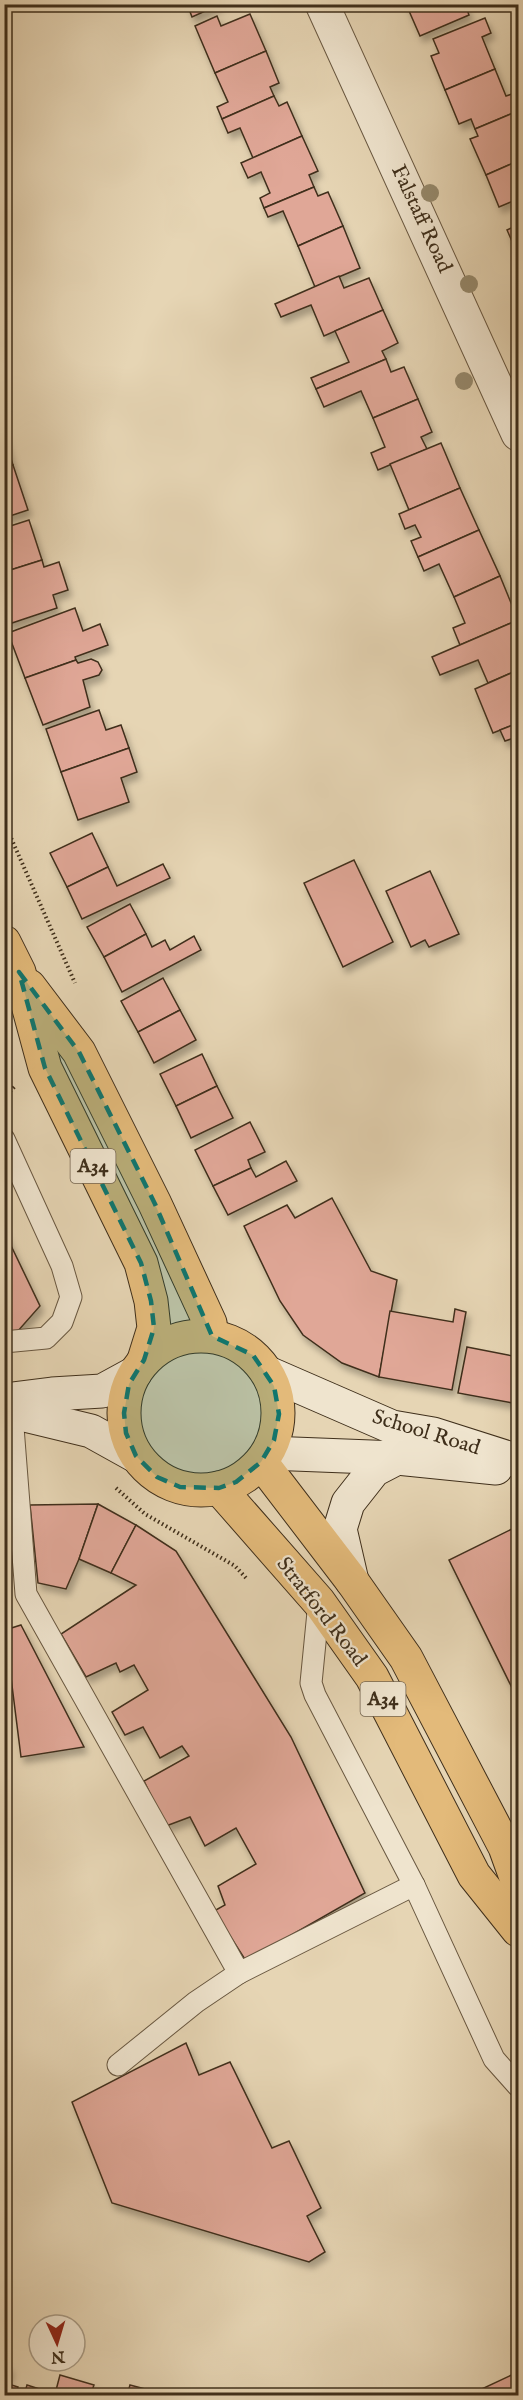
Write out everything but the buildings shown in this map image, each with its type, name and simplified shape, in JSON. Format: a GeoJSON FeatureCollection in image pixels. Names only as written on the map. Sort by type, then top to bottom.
{"type":"FeatureCollection","features":[{"type":"Feature","properties":{"kind":"highway","name":"A34"},"geometry":{"type":"LineString","coordinates":[[4,942],[19,972],[79,1052],[155,1204],[210,1323],[212,1336]]}},
{"type":"Feature","properties":{"kind":"highway","name":"A34"},"geometry":{"type":"LineString","coordinates":[[19,972],[45,1068],[141,1263],[151,1301],[154,1328],[139,1366]]}},
{"type":"Feature","properties":{"kind":"highway"},"geometry":{"type":"LineString","coordinates":[[212,1336],[232,1342],[253,1355],[268,1373],[274,1386],[279,1414],[274,1440],[264,1458],[236,1482],[219,1488],[180,1487],[158,1477],[136,1456],[126,1433],[124,1413],[129,1384],[139,1366],[161,1347],[186,1337],[212,1336]]}},
{"type":"Feature","properties":{"kind":"highway","name":"Stratford Road"},"geometry":{"type":"LineString","coordinates":[[264,1458],[406,1658],[505,1847],[519,1883]]}},
{"type":"Feature","properties":{"kind":"highway","name":"Stratford Road"},"geometry":{"type":"LineString","coordinates":[[219,1488],[319,1602],[372,1677],[474,1875],[519,1930]]}},
{"type":"Feature","properties":{"kind":"street","name":"Falstaff Road"},"geometry":{"type":"LineString","coordinates":[[322,4],[519,434]]}},
{"type":"Feature","properties":{"kind":"street"},"geometry":{"type":"LineString","coordinates":[[8,1407],[52,1394],[102,1391],[139,1366]]}},
{"type":"Feature","properties":{"kind":"street","name":"School Road"},"geometry":{"type":"LineString","coordinates":[[268,1373],[392,1427],[433,1434],[519,1461]]}},
{"type":"Feature","properties":{"kind":"street"},"geometry":{"type":"LineString","coordinates":[[8,1407],[91,1431],[136,1456]]}},
{"type":"Feature","properties":{"kind":"street","name":"School Road"},"geometry":{"type":"LineString","coordinates":[[264,1458],[397,1458],[519,1470]]}},
{"type":"Feature","properties":{"kind":"street"},"geometry":{"type":"LineString","coordinates":[[352,1581],[340,1529],[348,1503],[374,1470],[397,1458]]}},
{"type":"Feature","properties":{"kind":"lane"},"geometry":{"type":"LineString","coordinates":[[4,1139],[62,1266],[71,1297],[62,1322],[46,1338],[4,1342]]}},
{"type":"Feature","properties":{"kind":"lane"},"geometry":{"type":"LineString","coordinates":[[8,1407],[13,1427],[26,1594],[239,1973]]}},
{"type":"Feature","properties":{"kind":"lane"},"geometry":{"type":"LineString","coordinates":[[319,1602],[311,1683],[315,1695],[414,1884],[494,2059],[519,2086]]}},
{"type":"Feature","properties":{"kind":"lane"},"geometry":{"type":"LineString","coordinates":[[118,2066],[196,2002],[239,1973],[414,1884]]}},
{"type":"Feature","properties":{"kind":"path"},"geometry":{"type":"LineString","coordinates":[[111,1484],[145,1514],[235,1566],[251,1583]]}},
{"type":"Feature","properties":{"kind":"highlighted area"},"geometry":{"type":"Polygon","coordinates":[[[19,972],[79,1052],[155,1204],[212,1336],[253,1355],[274,1386],[279,1414],[274,1440],[261,1462],[236,1482],[219,1488],[180,1487],[157,1477],[136,1456],[126,1433],[124,1413],[129,1384],[144,1360],[154,1328],[151,1301],[141,1263],[45,1068],[19,972]]]}}]}
